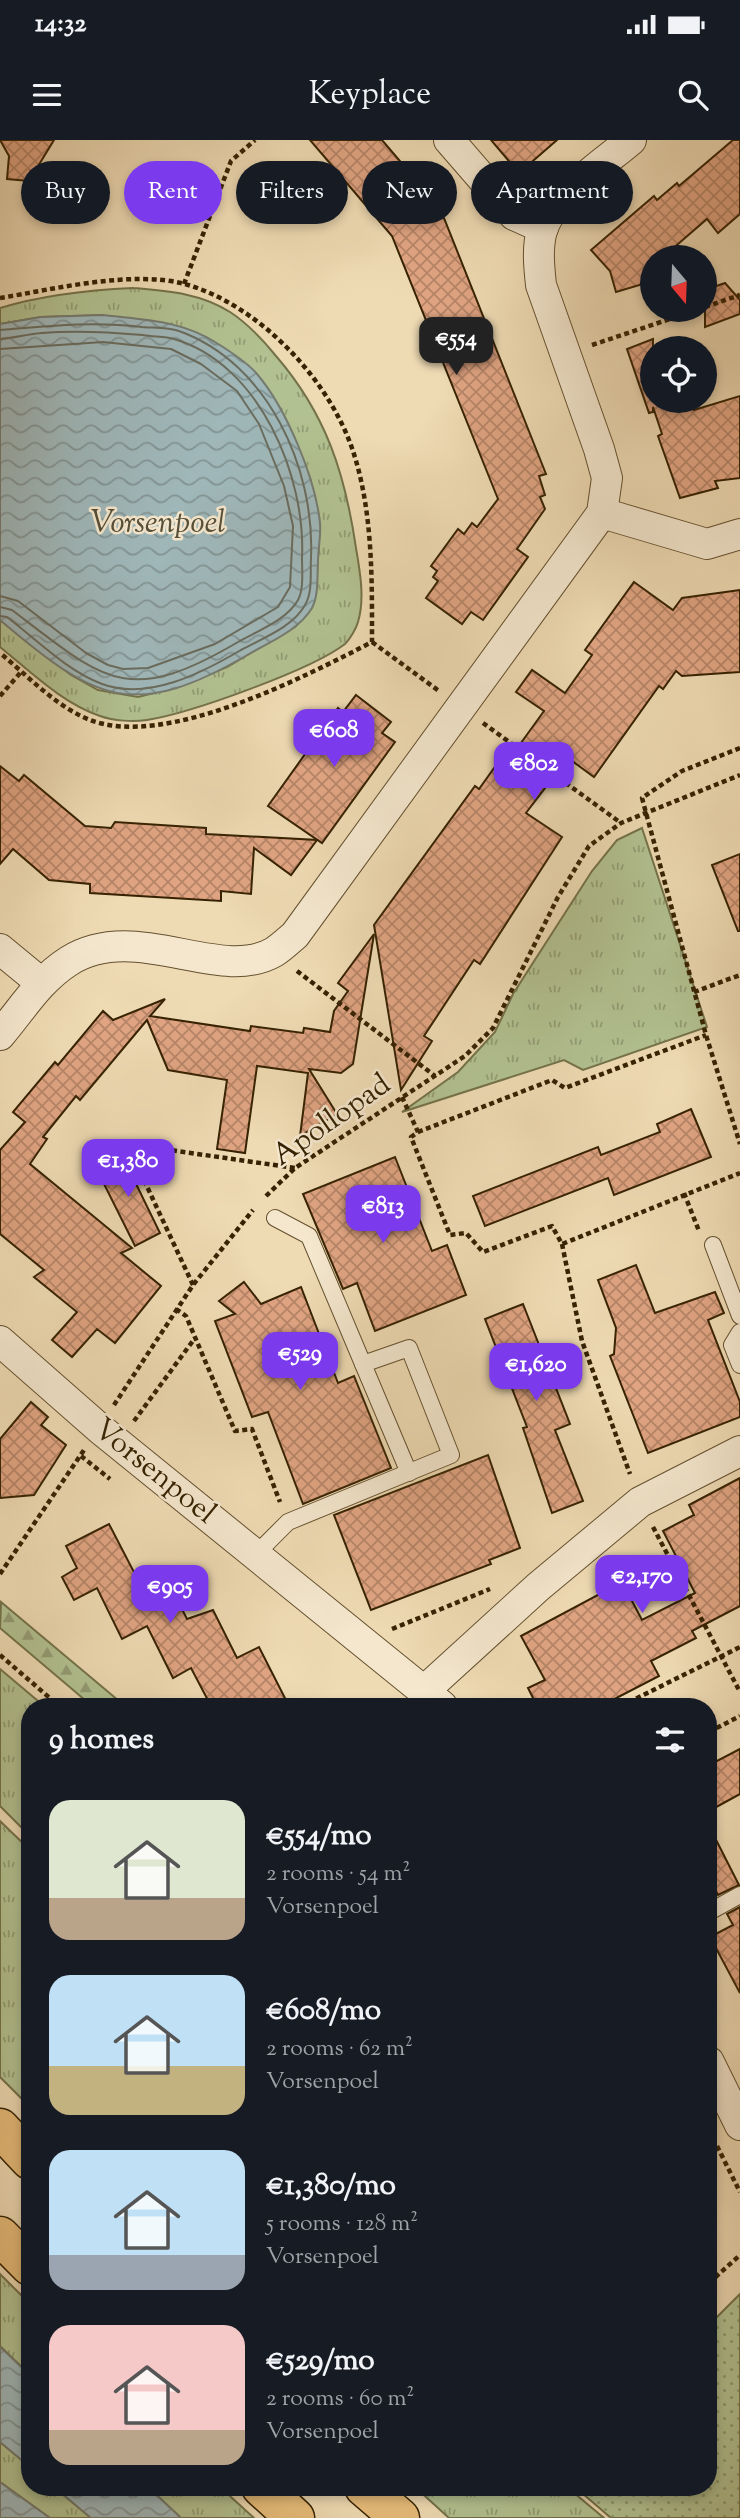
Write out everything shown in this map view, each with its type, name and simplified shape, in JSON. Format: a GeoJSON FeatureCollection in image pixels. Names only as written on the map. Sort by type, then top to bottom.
{"type":"FeatureCollection","features":[{"type":"Feature","properties":{"kind":"highway"},"geometry":{"type":"LineString","coordinates":[[0,2128],[21,2150]]}},
{"type":"Feature","properties":{"kind":"highway"},"geometry":{"type":"LineString","coordinates":[[0,2236],[21,2257]]}},
{"type":"Feature","properties":{"kind":"highway"},"geometry":{"type":"LineString","coordinates":[[271,2496],[295,2518]]}},
{"type":"Feature","properties":{"kind":"highway"},"geometry":{"type":"LineString","coordinates":[[374,2496],[400,2518]]}},
{"type":"Feature","properties":{"kind":"street"},"geometry":{"type":"LineString","coordinates":[[449,140],[514,215],[543,228]]}},
{"type":"Feature","properties":{"kind":"street"},"geometry":{"type":"LineString","coordinates":[[0,1035],[40,982],[86,952],[119,944],[217,959],[245,960],[273,953],[295,935],[601,513],[607,478],[541,285],[538,252],[543,228],[559,202],[631,140]]}},
{"type":"Feature","properties":{"kind":"street"},"geometry":{"type":"LineString","coordinates":[[601,513],[707,544],[740,534]]}},
{"type":"Feature","properties":{"kind":"street"},"geometry":{"type":"LineString","coordinates":[[0,949],[40,982]]}},
{"type":"Feature","properties":{"kind":"street","name":"Vorsenpoel"},"geometry":{"type":"LineString","coordinates":[[0,1341],[109,1435],[432,1698]]}},
{"type":"Feature","properties":{"kind":"street"},"geometry":{"type":"LineString","coordinates":[[434,1698],[538,1587],[640,1502],[740,1451]]}},
{"type":"Feature","properties":{"kind":"street"},"geometry":{"type":"LineString","coordinates":[[717,2078],[740,2125]]}},
{"type":"Feature","properties":{"kind":"lane"},"geometry":{"type":"LineString","coordinates":[[275,1218],[309,1236],[409,1473]]}},
{"type":"Feature","properties":{"kind":"lane"},"geometry":{"type":"LineString","coordinates":[[713,1245],[740,1315]]}},
{"type":"Feature","properties":{"kind":"lane"},"geometry":{"type":"LineString","coordinates":[[740,1332],[732,1345],[740,1366]]}},
{"type":"Feature","properties":{"kind":"lane"},"geometry":{"type":"LineString","coordinates":[[255,1555],[288,1522],[451,1455],[409,1348],[363,1364]]}},
{"type":"Feature","properties":{"kind":"lane"},"geometry":{"type":"LineString","coordinates":[[717,1908],[740,1895]]}},
{"type":"Feature","properties":{"kind":"path"},"geometry":{"type":"LineString","coordinates":[[184,284],[231,162],[255,140]]}},
{"type":"Feature","properties":{"kind":"path"},"geometry":{"type":"LineString","coordinates":[[0,298],[132,279],[184,284],[228,301],[262,323],[299,361],[330,405],[353,450],[365,503],[372,582],[372,642]]}},
{"type":"Feature","properties":{"kind":"path"},"geometry":{"type":"LineString","coordinates":[[718,303],[740,295]]}},
{"type":"Feature","properties":{"kind":"path"},"geometry":{"type":"LineString","coordinates":[[565,355],[662,322]]}},
{"type":"Feature","properties":{"kind":"path"},"geometry":{"type":"LineString","coordinates":[[0,653],[59,703],[91,720],[131,728],[167,723],[236,705],[321,668],[372,642]]}},
{"type":"Feature","properties":{"kind":"path"},"geometry":{"type":"LineString","coordinates":[[372,642],[621,823]]}},
{"type":"Feature","properties":{"kind":"path"},"geometry":{"type":"LineString","coordinates":[[0,696],[22,671]]}},
{"type":"Feature","properties":{"kind":"path"},"geometry":{"type":"LineString","coordinates":[[740,748],[682,771],[642,797],[706,1035],[740,1144]]}},
{"type":"Feature","properties":{"kind":"path","name":"Apollopad"},"geometry":{"type":"LineString","coordinates":[[0,1574],[109,1435],[176,1310],[257,1205],[295,1168],[465,1056],[493,1028],[558,897],[589,846],[621,823],[740,775]]}},
{"type":"Feature","properties":{"kind":"path"},"geometry":{"type":"LineString","coordinates":[[273,953],[435,1076]]}},
{"type":"Feature","properties":{"kind":"path"},"geometry":{"type":"LineString","coordinates":[[694,992],[740,975]]}},
{"type":"Feature","properties":{"kind":"path"},"geometry":{"type":"LineString","coordinates":[[706,1035],[565,1088],[552,1080],[411,1137],[450,1234],[466,1233],[484,1252],[552,1226],[562,1244],[582,1341],[640,1502],[740,1692]]}},
{"type":"Feature","properties":{"kind":"path"},"geometry":{"type":"LineString","coordinates":[[402,1097],[418,1132]]}},
{"type":"Feature","properties":{"kind":"path"},"geometry":{"type":"LineString","coordinates":[[193,1285],[136,1163],[149,1147],[295,1168]]}},
{"type":"Feature","properties":{"kind":"path"},"geometry":{"type":"LineString","coordinates":[[562,1244],[684,1193],[740,1173]]}},
{"type":"Feature","properties":{"kind":"path"},"geometry":{"type":"LineString","coordinates":[[684,1193],[698,1230],[713,1245]]}},
{"type":"Feature","properties":{"kind":"path"},"geometry":{"type":"LineString","coordinates":[[176,1310],[186,1316],[235,1431],[252,1429],[288,1522]]}},
{"type":"Feature","properties":{"kind":"path"},"geometry":{"type":"LineString","coordinates":[[99,1471],[109,1435],[195,1338]]}},
{"type":"Feature","properties":{"kind":"path"},"geometry":{"type":"LineString","coordinates":[[369,1649],[395,1626],[511,1580],[538,1587]]}},
{"type":"Feature","properties":{"kind":"path"},"geometry":{"type":"LineString","coordinates":[[637,1698],[740,1647]]}},
{"type":"Feature","properties":{"kind":"path"},"geometry":{"type":"LineString","coordinates":[[0,1655],[50,1698]]}},
{"type":"Feature","properties":{"kind":"path"},"geometry":{"type":"LineString","coordinates":[[717,1728],[740,1716]]}},
{"type":"Feature","properties":{"kind":"path"},"geometry":{"type":"LineString","coordinates":[[717,2145],[740,2192]]}},
{"type":"Feature","properties":{"kind":"path"},"geometry":{"type":"LineString","coordinates":[[717,2276],[740,2255]]}},
{"type":"Feature","properties":{"kind":"green space"},"geometry":{"type":"Polygon","coordinates":[[[133,288],[183,294],[219,306],[255,332],[293,378],[320,422],[339,470],[359,566],[361,595],[360,613],[354,631],[345,644],[329,654],[279,678],[220,700],[167,716],[130,721],[105,718],[86,710],[47,686],[0,647],[0,620],[71,675],[98,690],[138,697],[178,687],[227,667],[295,627],[312,607],[316,591],[320,524],[310,478],[282,412],[103,315],[41,317],[0,324],[0,308],[16,303],[66,294],[133,288]]]}},
{"type":"Feature","properties":{"kind":"green space"},"geometry":{"type":"Polygon","coordinates":[[[642,828],[707,1027],[583,1070],[564,1060],[402,1112],[458,1072],[495,1032],[513,994],[592,871],[617,840],[642,828]]]}},
{"type":"Feature","properties":{"kind":"green space"},"geometry":{"type":"Polygon","coordinates":[[[1,1602],[115,1698],[83,1698],[0,1628],[1,1602]]]}},
{"type":"Feature","properties":{"kind":"green space"},"geometry":{"type":"Polygon","coordinates":[[[0,1669],[34,1698],[21,1698],[21,1827],[0,1806],[0,1669]]]}},
{"type":"Feature","properties":{"kind":"green space"},"geometry":{"type":"Polygon","coordinates":[[[0,1821],[21,1841],[21,2098],[0,2077],[0,1821]]]}},
{"type":"Feature","properties":{"kind":"green space"},"geometry":{"type":"Polygon","coordinates":[[[0,2274],[21,2295],[21,2366],[0,2346],[0,2274]]]}},
{"type":"Feature","properties":{"kind":"green space"},"geometry":{"type":"Polygon","coordinates":[[[740,2294],[740,2518],[611,2518],[585,2496],[717,2496],[717,2317],[740,2294]]]}},
{"type":"Feature","properties":{"kind":"green space"},"geometry":{"type":"Polygon","coordinates":[[[0,2442],[21,2460],[21,2496],[65,2496],[91,2518],[50,2518],[0,2482],[0,2442]]]}},
{"type":"Feature","properties":{"kind":"green space"},"geometry":{"type":"Polygon","coordinates":[[[158,2496],[230,2496],[254,2518],[181,2518],[158,2496]]]}},
{"type":"Feature","properties":{"kind":"green space"},"geometry":{"type":"Polygon","coordinates":[[[425,2496],[578,2496],[604,2518],[449,2518],[425,2496]]]}},
{"type":"Feature","properties":{"kind":"water","name":"Vorsenpoel"},"geometry":{"type":"Polygon","coordinates":[[[103,315],[161,322],[188,329],[220,345],[253,370],[279,405],[298,445],[313,486],[320,524],[316,597],[312,608],[300,623],[275,640],[209,675],[175,688],[145,694],[117,693],[91,684],[63,669],[0,620],[0,324],[41,317],[103,315]]]}},
{"type":"Feature","properties":{"kind":"water"},"geometry":{"type":"Polygon","coordinates":[[[0,2347],[21,2367],[21,2460],[0,2442],[0,2347]]]}},
{"type":"Feature","properties":{"kind":"water"},"geometry":{"type":"Polygon","coordinates":[[[0,2482],[50,2518],[0,2518],[0,2482]]]}},
{"type":"Feature","properties":{"kind":"water"},"geometry":{"type":"Polygon","coordinates":[[[65,2496],[158,2496],[181,2518],[91,2518],[65,2496]]]}},
{"type":"Feature","properties":{"kind":"building"},"geometry":{"type":"Polygon","coordinates":[[[0,140],[54,140],[41,161],[21,161],[21,180],[7,179],[9,156],[0,140]]]}},
{"type":"Feature","properties":{"kind":"building"},"geometry":{"type":"Polygon","coordinates":[[[310,140],[382,140],[400,161],[362,161],[362,201],[348,184],[348,161],[328,161],[310,140]]]}},
{"type":"Feature","properties":{"kind":"building"},"geometry":{"type":"Polygon","coordinates":[[[491,140],[557,140],[533,161],[509,161],[491,140]]]}},
{"type":"Feature","properties":{"kind":"building"},"geometry":{"type":"Polygon","coordinates":[[[733,140],[740,140],[740,214],[718,233],[707,219],[677,245],[640,245],[640,285],[616,292],[610,271],[591,250],[621,224],[633,224],[633,214],[654,196],[657,200],[677,183],[679,186],[733,140]]]}},
{"type":"Feature","properties":{"kind":"building"},"geometry":{"type":"Polygon","coordinates":[[[382,224],[446,224],[546,474],[539,476],[545,495],[540,497],[545,509],[517,549],[528,557],[483,620],[471,612],[462,624],[426,598],[438,581],[433,577],[437,571],[431,566],[458,529],[464,534],[472,523],[477,527],[498,499],[392,236],[382,224]]]}},
{"type":"Feature","properties":{"kind":"building"},"geometry":{"type":"Polygon","coordinates":[[[725,283],[740,300],[740,314],[705,327],[705,322],[718,322],[718,285],[725,283]]]}},
{"type":"Feature","properties":{"kind":"building"},"geometry":{"type":"Polygon","coordinates":[[[640,344],[640,387],[627,349],[640,344]]]}},
{"type":"Feature","properties":{"kind":"building"},"geometry":{"type":"Polygon","coordinates":[[[740,396],[740,478],[715,481],[718,488],[680,498],[658,436],[662,434],[655,413],[717,413],[717,403],[740,396]]]}},
{"type":"Feature","properties":{"kind":"building"},"geometry":{"type":"Polygon","coordinates":[[[634,582],[673,610],[682,598],[740,590],[740,672],[682,676],[676,671],[663,689],[659,686],[594,777],[568,758],[526,813],[562,837],[480,964],[474,960],[424,1036],[432,1041],[401,1090],[374,925],[475,786],[479,789],[494,768],[500,772],[544,711],[516,692],[532,670],[565,693],[592,655],[585,650],[634,582]]]}},
{"type":"Feature","properties":{"kind":"building"},"geometry":{"type":"Polygon","coordinates":[[[356,695],[391,722],[382,733],[395,742],[322,843],[268,806],[338,708],[343,712],[356,695]]]}},
{"type":"Feature","properties":{"kind":"building"},"geometry":{"type":"Polygon","coordinates":[[[0,766],[19,781],[24,775],[85,826],[111,828],[115,822],[206,828],[206,834],[317,840],[291,875],[254,848],[251,894],[221,891],[221,901],[90,893],[90,884],[49,880],[13,849],[0,864],[0,766]]]}},
{"type":"Feature","properties":{"kind":"building"},"geometry":{"type":"Polygon","coordinates":[[[740,854],[740,931],[738,931],[712,865],[740,854]]]}},
{"type":"Feature","properties":{"kind":"building"},"geometry":{"type":"Polygon","coordinates":[[[374,934],[353,1064],[341,1073],[309,1069],[337,1114],[300,1136],[308,1073],[257,1066],[245,1153],[217,1149],[227,1080],[168,1070],[147,1020],[80,1100],[76,1096],[43,1137],[47,1139],[30,1164],[132,1248],[121,1253],[161,1286],[115,1343],[97,1329],[72,1357],[52,1340],[77,1312],[34,1277],[44,1270],[0,1234],[0,1150],[25,1122],[13,1112],[55,1062],[58,1065],[103,1011],[113,1020],[165,999],[150,1016],[250,1031],[251,1026],[303,1033],[304,1028],[330,1032],[334,1011],[348,991],[338,983],[374,934]]]}},
{"type":"Feature","properties":{"kind":"building"},"geometry":{"type":"Polygon","coordinates":[[[691,1109],[711,1157],[614,1195],[608,1178],[485,1226],[473,1196],[598,1147],[601,1155],[660,1132],[657,1124],[691,1109]]]}},
{"type":"Feature","properties":{"kind":"building"},"geometry":{"type":"Polygon","coordinates":[[[121,1153],[160,1233],[135,1246],[95,1166],[121,1153]]]}},
{"type":"Feature","properties":{"kind":"building"},"geometry":{"type":"Polygon","coordinates":[[[395,1157],[432,1251],[447,1245],[466,1295],[375,1331],[357,1283],[343,1289],[303,1194],[395,1157]]]}},
{"type":"Feature","properties":{"kind":"building"},"geometry":{"type":"Polygon","coordinates":[[[636,1265],[655,1313],[715,1292],[724,1313],[708,1320],[740,1402],[740,1417],[648,1453],[610,1356],[614,1354],[616,1328],[598,1280],[636,1265]]]}},
{"type":"Feature","properties":{"kind":"building"},"geometry":{"type":"Polygon","coordinates":[[[244,1282],[261,1304],[301,1287],[338,1383],[354,1376],[391,1468],[303,1504],[268,1412],[252,1417],[215,1321],[235,1314],[219,1301],[244,1282]]]}},
{"type":"Feature","properties":{"kind":"building"},"geometry":{"type":"Polygon","coordinates":[[[523,1304],[570,1424],[555,1430],[583,1501],[552,1513],[523,1428],[527,1427],[485,1319],[523,1304]]]}},
{"type":"Feature","properties":{"kind":"building"},"geometry":{"type":"Polygon","coordinates":[[[31,1402],[48,1417],[41,1425],[66,1445],[34,1495],[0,1498],[0,1439],[31,1402]]]}},
{"type":"Feature","properties":{"kind":"building"},"geometry":{"type":"Polygon","coordinates":[[[488,1455],[520,1548],[489,1560],[491,1564],[371,1610],[334,1515],[488,1455]]]}},
{"type":"Feature","properties":{"kind":"building"},"geometry":{"type":"Polygon","coordinates":[[[740,1478],[740,1606],[692,1631],[696,1638],[651,1661],[659,1676],[616,1698],[533,1698],[528,1688],[545,1680],[521,1636],[622,1582],[642,1620],[695,1593],[663,1531],[694,1515],[689,1505],[740,1478]]]}},
{"type":"Feature","properties":{"kind":"building"},"geometry":{"type":"Polygon","coordinates":[[[109,1524],[138,1580],[161,1568],[187,1619],[213,1610],[237,1658],[259,1647],[285,1698],[207,1698],[191,1668],[173,1678],[147,1626],[122,1639],[97,1588],[74,1600],[62,1577],[77,1568],[66,1546],[109,1524]]]}},
{"type":"Feature","properties":{"kind":"building"},"geometry":{"type":"Polygon","coordinates":[[[740,1749],[740,1794],[717,1807],[717,1761],[740,1749]]]}},
{"type":"Feature","properties":{"kind":"building"},"geometry":{"type":"Polygon","coordinates":[[[717,1842],[739,1885],[718,1895],[717,1893],[717,1842]]]}},
{"type":"Feature","properties":{"kind":"building"},"geometry":{"type":"Polygon","coordinates":[[[740,1907],[740,1993],[717,1950],[717,1933],[733,1925],[727,1914],[740,1907]]]}}]}
